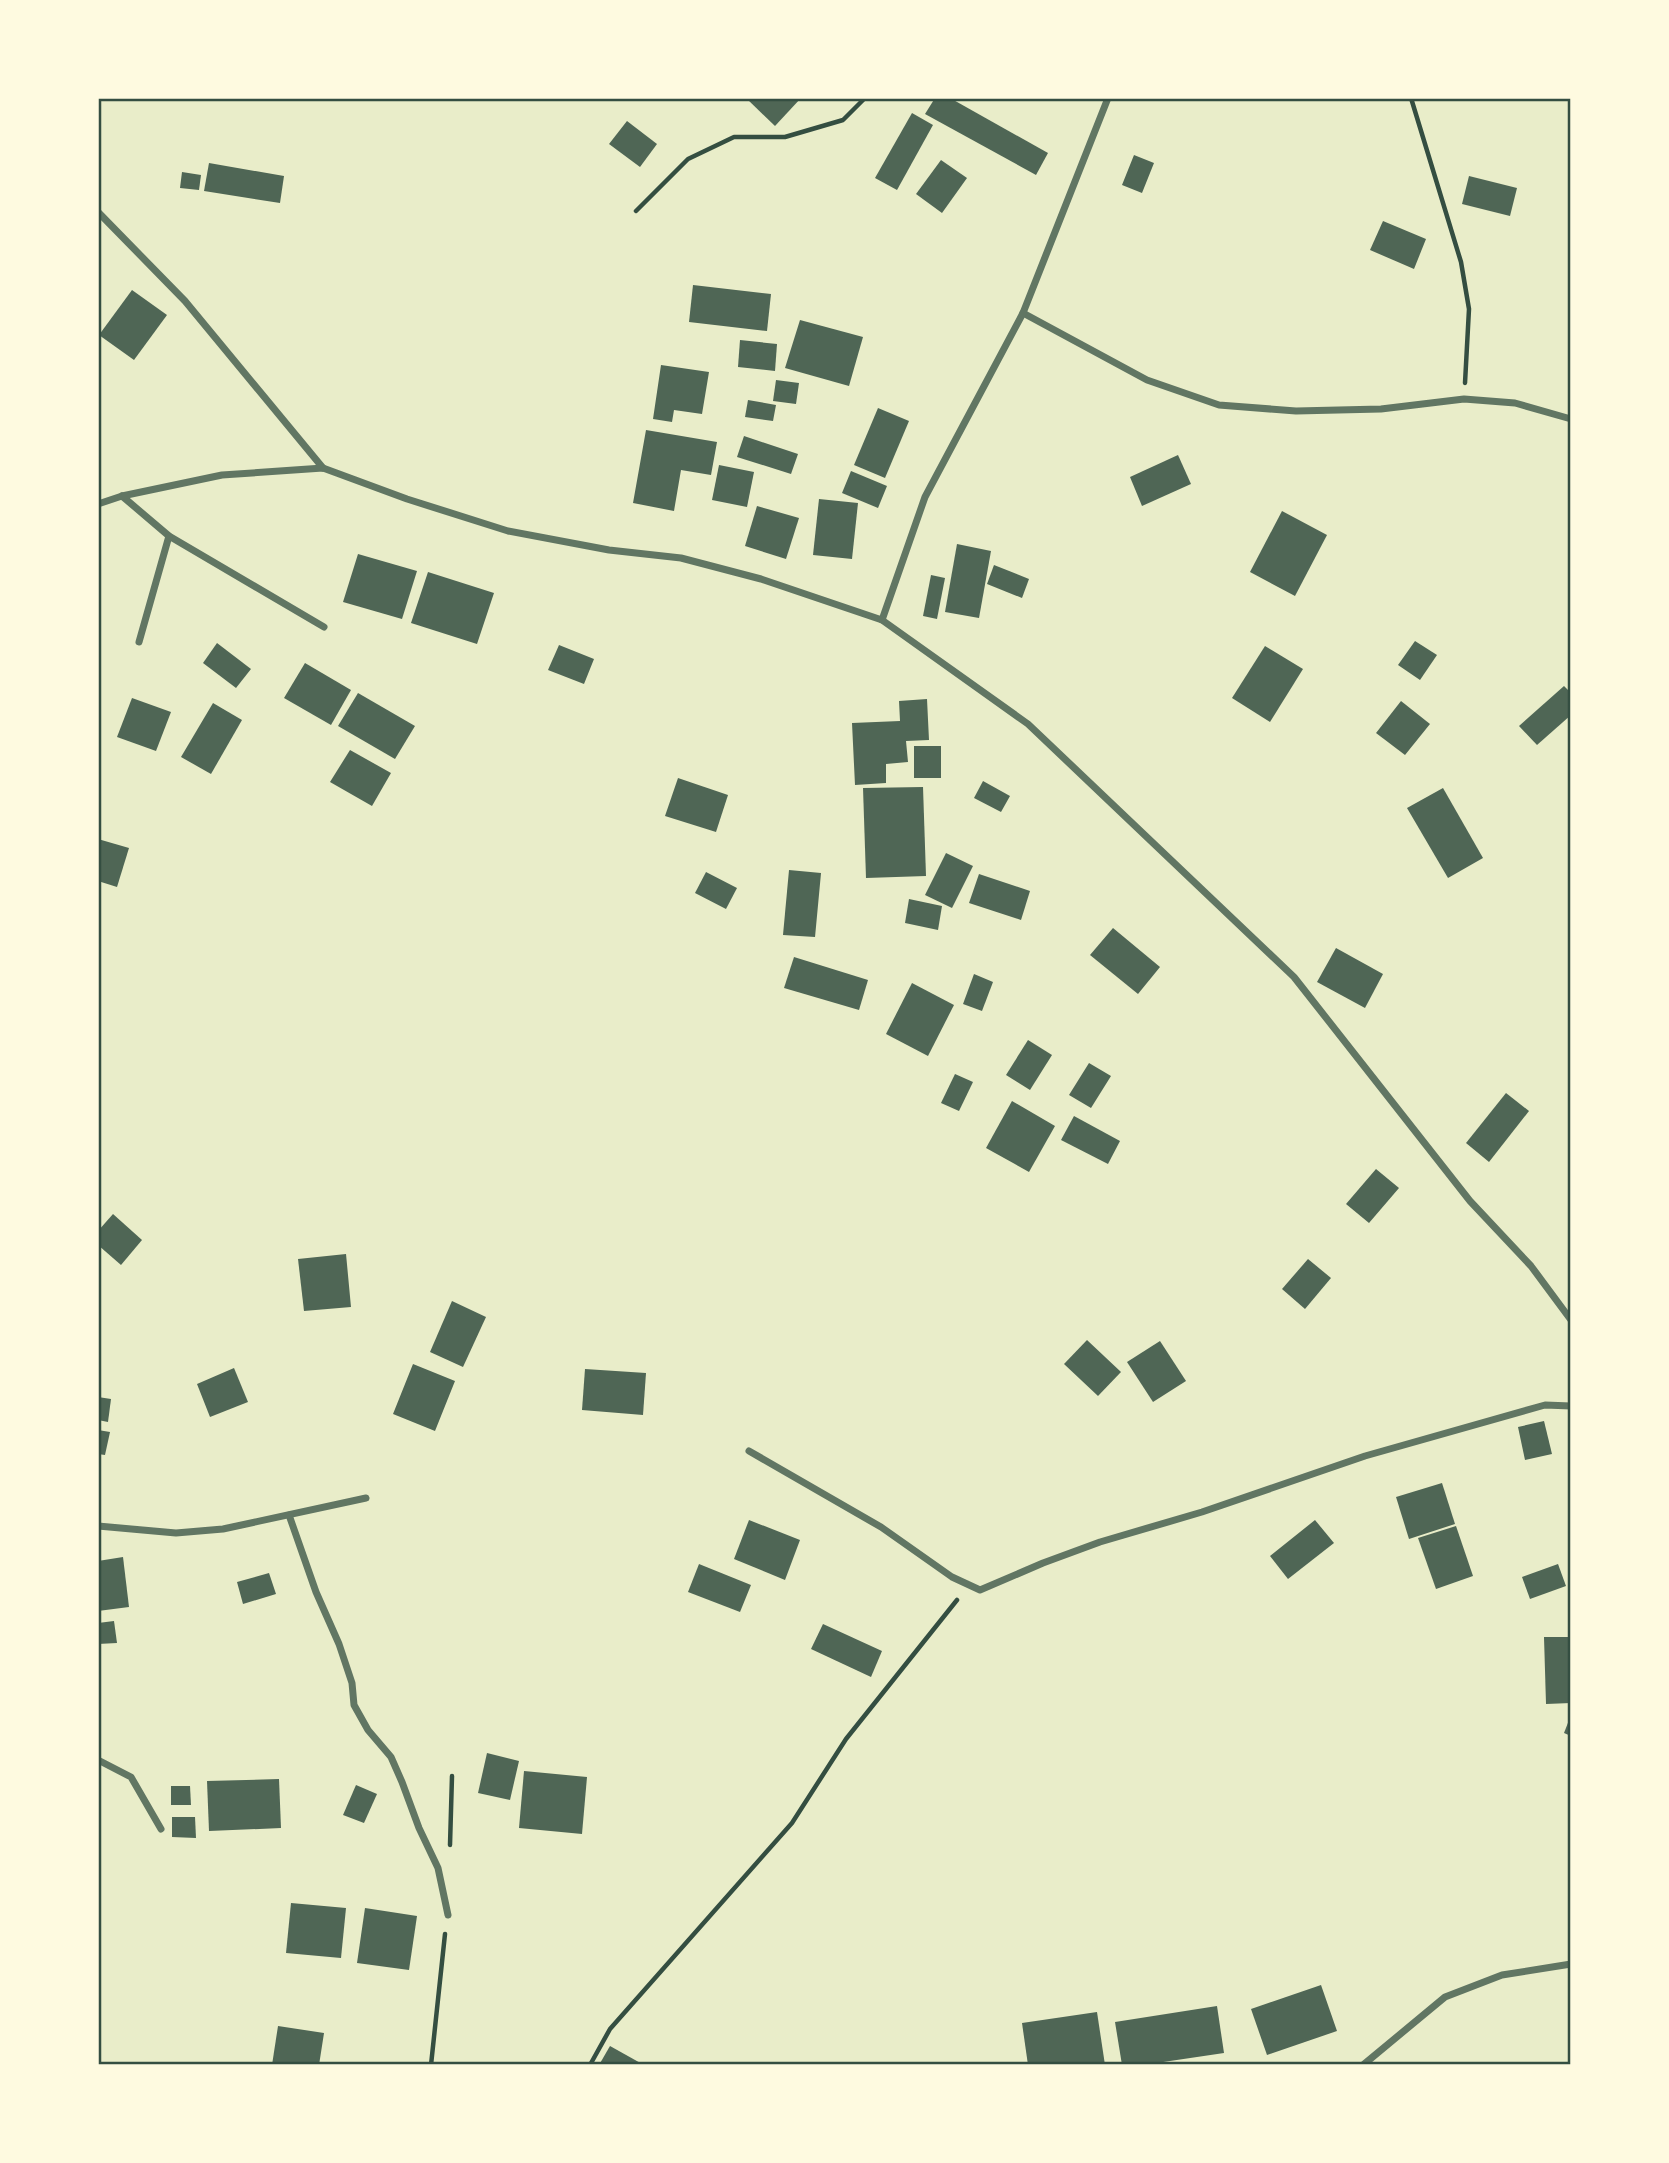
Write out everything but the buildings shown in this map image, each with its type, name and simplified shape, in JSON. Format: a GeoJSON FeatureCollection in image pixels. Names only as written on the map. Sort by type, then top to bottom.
{"type":"FeatureCollection","features":[{"type":"Feature","properties":{"kind":"street"},"geometry":{"type":"LineString","coordinates":[[882,621],[925,497],[1023,313],[1108,98]]}},
{"type":"Feature","properties":{"kind":"street"},"geometry":{"type":"LineString","coordinates":[[98,212],[185,301],[323,468]]}},
{"type":"Feature","properties":{"kind":"street"},"geometry":{"type":"LineString","coordinates":[[1023,313],[1147,380],[1219,405],[1296,411],[1381,409],[1464,400],[1515,403],[1571,419]]}},
{"type":"Feature","properties":{"kind":"street"},"geometry":{"type":"LineString","coordinates":[[98,504],[122,496],[222,475],[323,468],[407,499],[508,531],[609,550],[681,558],[761,579],[882,621],[1028,724],[1294,977],[1470,1201],[1531,1266],[1571,1320]]}},
{"type":"Feature","properties":{"kind":"street"},"geometry":{"type":"LineString","coordinates":[[122,496],[169,536],[324,626]]}},
{"type":"Feature","properties":{"kind":"street"},"geometry":{"type":"LineString","coordinates":[[139,642],[169,536]]}},
{"type":"Feature","properties":{"kind":"street"},"geometry":{"type":"LineString","coordinates":[[749,1451],[881,1527],[952,1577],[980,1590],[1100,1542],[1202,1512],[1365,1456],[1545,1405],[1571,1406]]}},
{"type":"Feature","properties":{"kind":"street"},"geometry":{"type":"LineString","coordinates":[[98,1526],[176,1533],[223,1529],[366,1498]]}},
{"type":"Feature","properties":{"kind":"street"},"geometry":{"type":"LineString","coordinates":[[289,1515],[316,1592],[339,1644],[352,1683],[354,1705],[369,1730],[391,1757],[438,1868],[447,1915]]}},
{"type":"Feature","properties":{"kind":"street"},"geometry":{"type":"LineString","coordinates":[[98,1760],[131,1777],[162,1829]]}},
{"type":"Feature","properties":{"kind":"street"},"geometry":{"type":"LineString","coordinates":[[1363,2065],[1445,1997],[1502,1975],[1571,1964]]}},
{"type":"Feature","properties":{"kind":"path"},"geometry":{"type":"LineString","coordinates":[[636,211],[688,159],[734,137],[785,137],[844,120],[866,98]]}},
{"type":"Feature","properties":{"kind":"path"},"geometry":{"type":"LineString","coordinates":[[1411,98],[1461,262],[1469,309],[1464,400]]}},
{"type":"Feature","properties":{"kind":"path"},"geometry":{"type":"LineString","coordinates":[[590,2065],[610,2029],[792,1823],[846,1740],[947,1611],[958,1599],[980,1590]]}}]}
